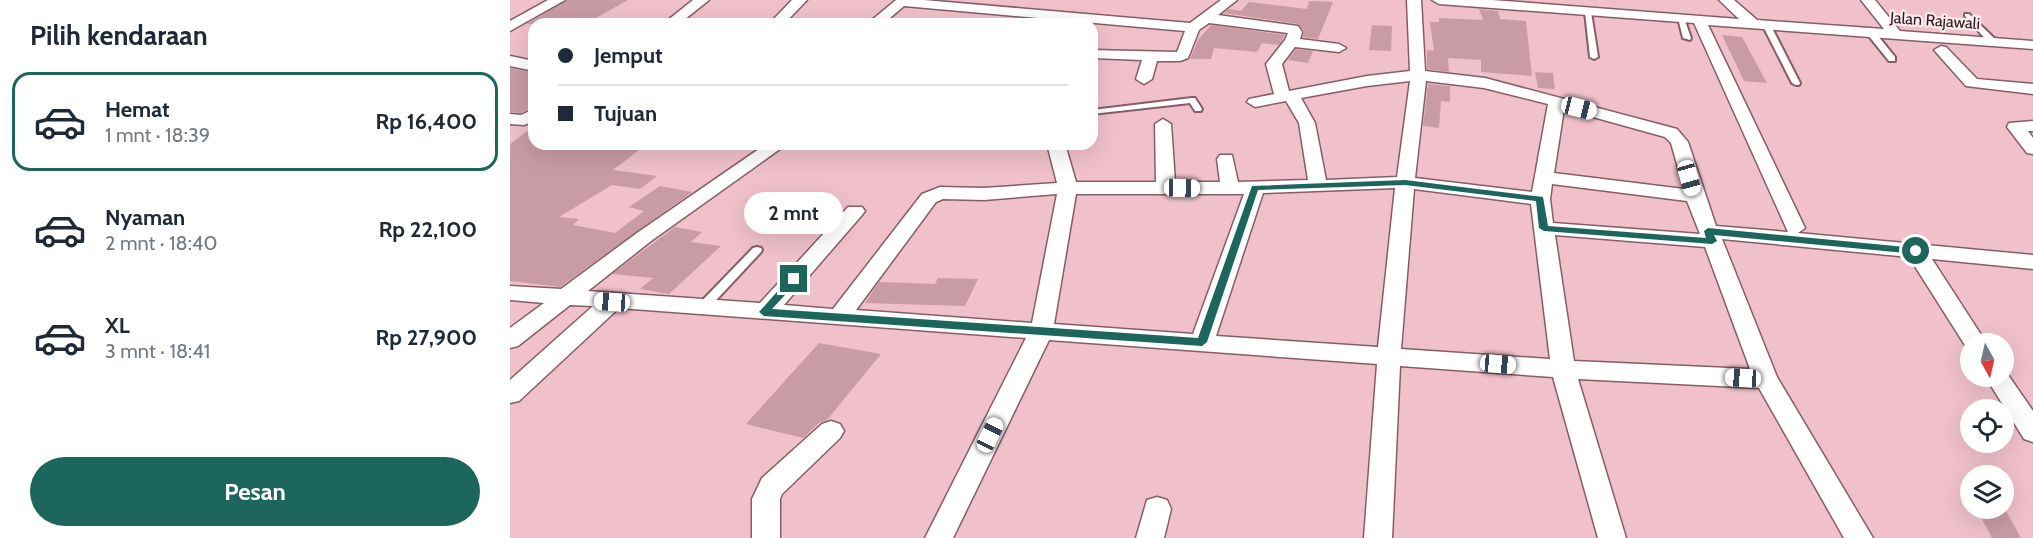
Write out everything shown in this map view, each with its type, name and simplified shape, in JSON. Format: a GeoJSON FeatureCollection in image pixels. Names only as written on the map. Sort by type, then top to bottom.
{"type":"FeatureCollection","features":[{"type":"Feature","properties":{"kind":"street"},"geometry":{"type":"LineString","coordinates":[[514,22],[558,0]]}},
{"type":"Feature","properties":{"kind":"street"},"geometry":{"type":"LineString","coordinates":[[678,18],[702,0]]}},
{"type":"Feature","properties":{"kind":"street"},"geometry":{"type":"LineString","coordinates":[[782,18],[800,0]]}},
{"type":"Feature","properties":{"kind":"street"},"geometry":{"type":"LineString","coordinates":[[1098,54],[1174,58],[1183,55],[1193,28],[1230,0]]}},
{"type":"Feature","properties":{"kind":"street"},"geometry":{"type":"LineString","coordinates":[[1378,538],[1389,355],[1405,182],[1418,75],[1414,0]]}},
{"type":"Feature","properties":{"kind":"street","name":"Jalan Rajawali"},"geometry":{"type":"LineString","coordinates":[[1439,0],[1592,6],[1605,13],[1993,42],[2032,49]]}},
{"type":"Feature","properties":{"kind":"street"},"geometry":{"type":"LineString","coordinates":[[1726,0],[1759,24]]}},
{"type":"Feature","properties":{"kind":"street"},"geometry":{"type":"LineString","coordinates":[[1868,0],[1896,34]]}},
{"type":"Feature","properties":{"kind":"street"},"geometry":{"type":"LineString","coordinates":[[881,18],[902,1],[981,4],[1059,18]]}},
{"type":"Feature","properties":{"kind":"street"},"geometry":{"type":"LineString","coordinates":[[1206,18],[1293,29],[1295,32],[1292,41],[1274,64],[1287,95],[1307,123],[1318,185]]}},
{"type":"Feature","properties":{"kind":"street"},"geometry":{"type":"LineString","coordinates":[[1699,20],[1795,228]]}},
{"type":"Feature","properties":{"kind":"street"},"geometry":{"type":"LineString","coordinates":[[1098,22],[1193,28]]}},
{"type":"Feature","properties":{"kind":"street"},"geometry":{"type":"LineString","coordinates":[[1292,41],[1295,44],[1339,48]]}},
{"type":"Feature","properties":{"kind":"street"},"geometry":{"type":"LineString","coordinates":[[2032,49],[1941,50],[1972,83],[2033,89]]}},
{"type":"Feature","properties":{"kind":"street"},"geometry":{"type":"LineString","coordinates":[[1144,80],[1150,57]]}},
{"type":"Feature","properties":{"kind":"street"},"geometry":{"type":"LineString","coordinates":[[510,61],[528,65]]}},
{"type":"Feature","properties":{"kind":"street"},"geometry":{"type":"LineString","coordinates":[[1255,102],[1367,81],[1418,75],[1485,83],[1646,125],[1671,134],[1679,142],[1695,196],[1766,379],[1859,538]]}},
{"type":"Feature","properties":{"kind":"street"},"geometry":{"type":"LineString","coordinates":[[1557,102],[1542,188],[1544,228],[1563,369],[1612,538]]}},
{"type":"Feature","properties":{"kind":"street"},"geometry":{"type":"LineString","coordinates":[[1163,124],[1166,188]]}},
{"type":"Feature","properties":{"kind":"street"},"geometry":{"type":"LineString","coordinates":[[2033,126],[2015,127],[2033,149]]}},
{"type":"Feature","properties":{"kind":"street"},"geometry":{"type":"LineString","coordinates":[[510,340],[653,230],[769,150]]}},
{"type":"Feature","properties":{"kind":"street"},"geometry":{"type":"LineString","coordinates":[[939,538],[1041,332],[1068,188],[1058,150]]}},
{"type":"Feature","properties":{"kind":"street"},"geometry":{"type":"LineString","coordinates":[[1226,159],[1230,188]]}},
{"type":"Feature","properties":{"kind":"street"},"geometry":{"type":"LineString","coordinates":[[838,317],[934,194],[984,194],[1068,188],[1255,188],[1405,182],[1695,196]]}},
{"type":"Feature","properties":{"kind":"street"},"geometry":{"type":"LineString","coordinates":[[1202,342],[1255,188]]}},
{"type":"Feature","properties":{"kind":"street"},"geometry":{"type":"LineString","coordinates":[[764,312],[855,211]]}},
{"type":"Feature","properties":{"kind":"street"},"geometry":{"type":"LineString","coordinates":[[1544,228],[1710,236],[2033,262]]}},
{"type":"Feature","properties":{"kind":"street"},"geometry":{"type":"LineString","coordinates":[[1916,251],[1969,333]]}},
{"type":"Feature","properties":{"kind":"street"},"geometry":{"type":"LineString","coordinates":[[510,293],[1563,369],[1766,379]]}},
{"type":"Feature","properties":{"kind":"street"},"geometry":{"type":"LineString","coordinates":[[510,394],[612,302]]}},
{"type":"Feature","properties":{"kind":"street"},"geometry":{"type":"LineString","coordinates":[[2004,387],[2033,432]]}},
{"type":"Feature","properties":{"kind":"street"},"geometry":{"type":"LineString","coordinates":[[766,538],[766,499],[772,486],[831,431]]}},
{"type":"Feature","properties":{"kind":"street"},"geometry":{"type":"LineString","coordinates":[[1150,538],[1157,509]]}},
{"type":"Feature","properties":{"kind":"lane"},"geometry":{"type":"LineString","coordinates":[[1592,6],[1594,57]]}},
{"type":"Feature","properties":{"kind":"lane"},"geometry":{"type":"LineString","coordinates":[[1967,15],[1993,42]]}},
{"type":"Feature","properties":{"kind":"lane"},"geometry":{"type":"LineString","coordinates":[[1681,18],[1687,38]]}},
{"type":"Feature","properties":{"kind":"lane"},"geometry":{"type":"LineString","coordinates":[[1759,24],[1796,83]]}},
{"type":"Feature","properties":{"kind":"lane"},"geometry":{"type":"LineString","coordinates":[[1871,33],[1892,58]]}},
{"type":"Feature","properties":{"kind":"lane"},"geometry":{"type":"LineString","coordinates":[[1098,111],[1192,100],[1198,109]]}},
{"type":"Feature","properties":{"kind":"lane"},"geometry":{"type":"LineString","coordinates":[[702,308],[757,250]]}},
{"type":"Feature","properties":{"kind":"building"},"geometry":{"type":"Polygon","coordinates":[[[567,0],[628,0],[596,18],[537,18],[567,0]]]}},
{"type":"Feature","properties":{"kind":"building"},"geometry":{"type":"Polygon","coordinates":[[[1309,1],[1333,2],[1318,39],[1303,37],[1304,31],[1298,24],[1224,13],[1229,9],[1241,11],[1249,2],[1307,9],[1309,1]]]}},
{"type":"Feature","properties":{"kind":"building"},"geometry":{"type":"Polygon","coordinates":[[[1479,9],[1498,11],[1500,19],[1526,21],[1532,76],[1481,72],[1481,60],[1448,58],[1449,72],[1427,69],[1427,50],[1434,51],[1430,22],[1439,22],[1439,18],[1483,20],[1479,9]]]}},
{"type":"Feature","properties":{"kind":"building"},"geometry":{"type":"Polygon","coordinates":[[[1211,25],[1285,35],[1279,45],[1262,43],[1257,52],[1214,48],[1211,59],[1190,59],[1198,40],[1211,25]]]}},
{"type":"Feature","properties":{"kind":"building"},"geometry":{"type":"Polygon","coordinates":[[[1372,25],[1392,26],[1391,51],[1369,50],[1372,25]]]}},
{"type":"Feature","properties":{"kind":"building"},"geometry":{"type":"Polygon","coordinates":[[[1722,35],[1742,37],[1767,83],[1744,81],[1722,35]]]}},
{"type":"Feature","properties":{"kind":"building"},"geometry":{"type":"Polygon","coordinates":[[[1296,49],[1313,51],[1308,63],[1288,60],[1296,49]]]}},
{"type":"Feature","properties":{"kind":"building"},"geometry":{"type":"Polygon","coordinates":[[[510,68],[528,72],[528,110],[521,113],[510,112],[510,68]]]}},
{"type":"Feature","properties":{"kind":"building"},"geometry":{"type":"Polygon","coordinates":[[[1535,72],[1553,73],[1555,89],[1538,88],[1535,72]]]}},
{"type":"Feature","properties":{"kind":"building"},"geometry":{"type":"Polygon","coordinates":[[[1428,84],[1450,86],[1450,102],[1441,101],[1439,128],[1423,126],[1428,84]]]}},
{"type":"Feature","properties":{"kind":"building"},"geometry":{"type":"Polygon","coordinates":[[[528,130],[528,150],[639,150],[613,170],[657,176],[640,189],[612,185],[559,217],[579,219],[573,225],[615,233],[644,211],[629,207],[660,186],[692,192],[560,287],[510,281],[510,144],[528,130]]]}},
{"type":"Feature","properties":{"kind":"building"},"geometry":{"type":"Polygon","coordinates":[[[675,227],[702,232],[691,242],[721,246],[669,294],[640,289],[653,278],[612,274],[675,227]]]}},
{"type":"Feature","properties":{"kind":"building"},"geometry":{"type":"Polygon","coordinates":[[[938,278],[978,279],[965,306],[865,303],[879,282],[935,284],[938,278]]]}},
{"type":"Feature","properties":{"kind":"building"},"geometry":{"type":"Polygon","coordinates":[[[819,343],[881,354],[827,420],[820,422],[803,438],[746,424],[819,343]]]}},
{"type":"Feature","properties":{"kind":"building"},"geometry":{"type":"Polygon","coordinates":[[[1982,519],[2011,519],[2021,538],[1992,538],[1982,519]]]}},
{"type":"Feature","properties":{"kind":"route"},"geometry":{"type":"LineString","coordinates":[[794,279],[764,312],[1202,342],[1255,188],[1405,182],[1540,198],[1544,228],[1712,241],[1708,231],[1916,251]]}}]}
